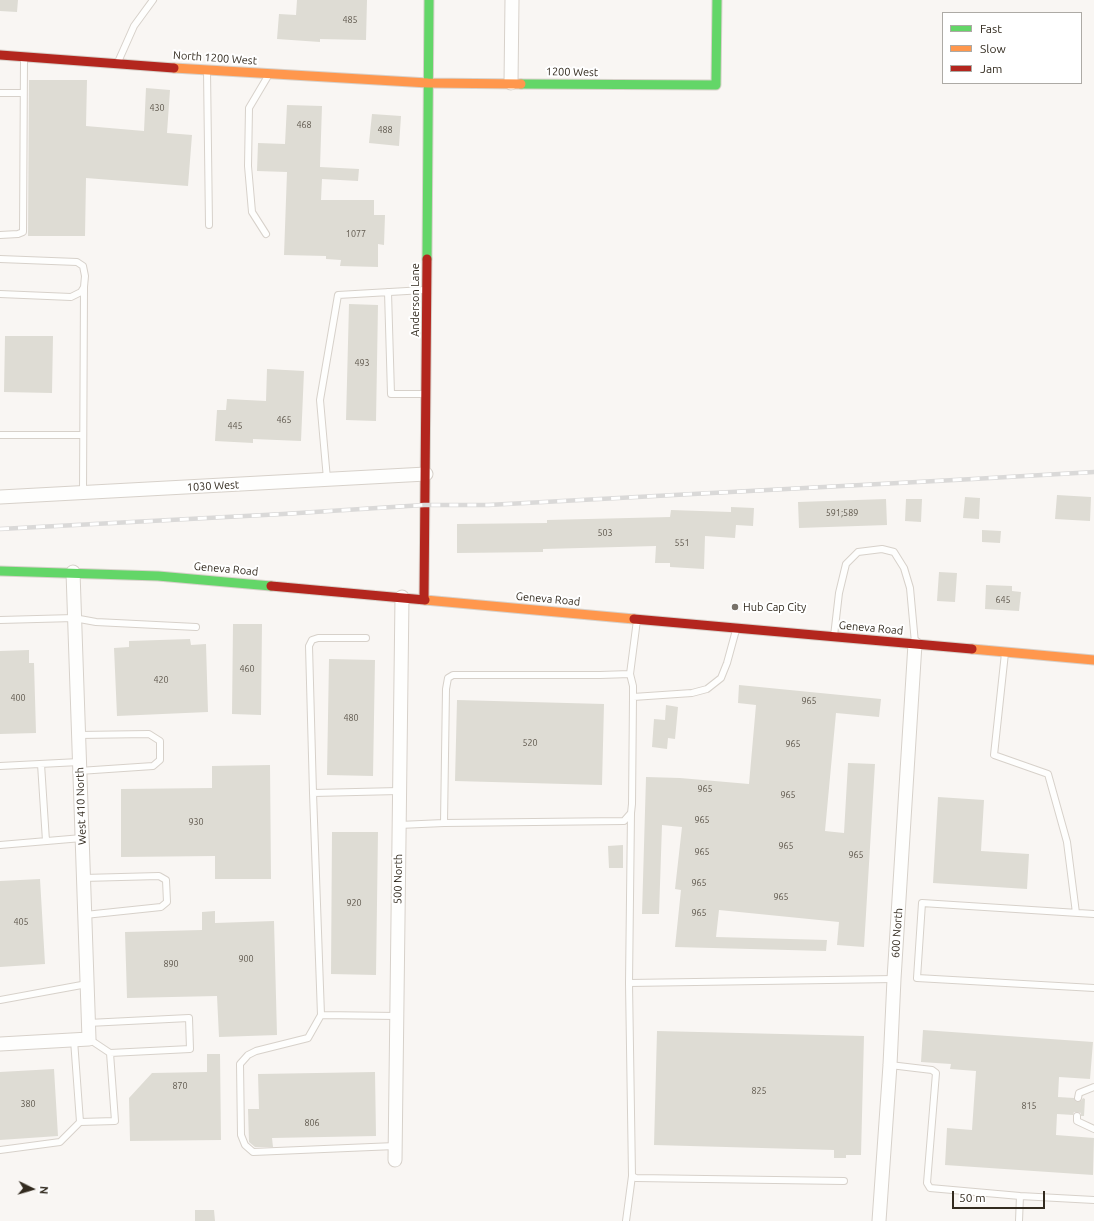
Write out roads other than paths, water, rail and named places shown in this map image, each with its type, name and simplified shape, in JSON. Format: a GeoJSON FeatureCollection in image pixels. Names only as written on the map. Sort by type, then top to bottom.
{"type":"FeatureCollection","features":[{"type":"Feature","properties":{"kind":"street","name":"Anderson Lane"},"geometry":{"type":"LineString","coordinates":[[424,599],[429,0]]}},
{"type":"Feature","properties":{"kind":"street"},"geometry":{"type":"LineString","coordinates":[[511,83],[512,0]]}},
{"type":"Feature","properties":{"kind":"street","name":"1200 West"},"geometry":{"type":"LineString","coordinates":[[428,83],[716,85],[717,0]]}},
{"type":"Feature","properties":{"kind":"street","name":"North 1200 West"},"geometry":{"type":"LineString","coordinates":[[0,55],[207,70],[428,83]]}},
{"type":"Feature","properties":{"kind":"street","name":"1030 West"},"geometry":{"type":"LineString","coordinates":[[0,497],[426,474]]}},
{"type":"Feature","properties":{"kind":"street","name":"Geneva Road"},"geometry":{"type":"LineString","coordinates":[[0,571],[73,572],[158,576],[1094,660]]}},
{"type":"Feature","properties":{"kind":"street","name":"West 410 North"},"geometry":{"type":"LineString","coordinates":[[73,572],[89,1039]]}},
{"type":"Feature","properties":{"kind":"street","name":"500 North"},"geometry":{"type":"LineString","coordinates":[[395,1160],[402,597]]}},
{"type":"Feature","properties":{"kind":"street","name":"600 North"},"geometry":{"type":"LineString","coordinates":[[879,1221],[890,1065],[915,644]]}},
{"type":"Feature","properties":{"kind":"street"},"geometry":{"type":"LineString","coordinates":[[0,1044],[89,1039]]}},
{"type":"Feature","properties":{"kind":"lane"},"geometry":{"type":"LineString","coordinates":[[118,64],[134,26],[153,0]]}},
{"type":"Feature","properties":{"kind":"lane"},"geometry":{"type":"LineString","coordinates":[[0,235],[18,234],[23,232],[24,57]]}},
{"type":"Feature","properties":{"kind":"lane"},"geometry":{"type":"LineString","coordinates":[[207,70],[209,225]]}},
{"type":"Feature","properties":{"kind":"lane"},"geometry":{"type":"LineString","coordinates":[[266,234],[252,212],[248,166],[248,108],[270,73]]}},
{"type":"Feature","properties":{"kind":"lane"},"geometry":{"type":"LineString","coordinates":[[0,93],[23,93]]}},
{"type":"Feature","properties":{"kind":"lane"},"geometry":{"type":"LineString","coordinates":[[0,259],[78,262],[85,269],[82,493]]}},
{"type":"Feature","properties":{"kind":"lane"},"geometry":{"type":"LineString","coordinates":[[0,294],[71,297],[76,296],[84,287]]}},
{"type":"Feature","properties":{"kind":"lane"},"geometry":{"type":"LineString","coordinates":[[327,479],[320,400],[338,295],[427,290]]}},
{"type":"Feature","properties":{"kind":"lane"},"geometry":{"type":"LineString","coordinates":[[388,292],[391,394],[426,394]]}},
{"type":"Feature","properties":{"kind":"lane"},"geometry":{"type":"LineString","coordinates":[[0,434],[83,435]]}},
{"type":"Feature","properties":{"kind":"lane"},"geometry":{"type":"LineString","coordinates":[[834,637],[839,593],[846,564],[858,552],[882,549],[894,552],[904,568],[910,588],[915,644]]}},
{"type":"Feature","properties":{"kind":"lane"},"geometry":{"type":"LineString","coordinates":[[0,620],[74,618],[96,622],[196,627]]}},
{"type":"Feature","properties":{"kind":"lane"},"geometry":{"type":"LineString","coordinates":[[626,1221],[632,1176],[630,983],[633,686],[630,674],[637,619]]}},
{"type":"Feature","properties":{"kind":"lane"},"geometry":{"type":"LineString","coordinates":[[633,697],[692,693],[707,689],[721,678],[737,628]]}},
{"type":"Feature","properties":{"kind":"lane"},"geometry":{"type":"LineString","coordinates":[[366,638],[318,638],[312,640],[309,646],[321,1015],[308,1038],[256,1051],[248,1055],[240,1064],[241,1135],[244,1145],[253,1152],[395,1146]]}},
{"type":"Feature","properties":{"kind":"lane"},"geometry":{"type":"LineString","coordinates":[[1005,652],[994,755],[1048,774],[1067,842],[1076,913]]}},
{"type":"Feature","properties":{"kind":"lane"},"geometry":{"type":"LineString","coordinates":[[444,823],[446,689],[448,678],[453,675],[600,676],[630,674]]}},
{"type":"Feature","properties":{"kind":"lane"},"geometry":{"type":"LineString","coordinates":[[0,766],[41,764],[79,766],[153,766],[160,760],[160,741],[149,734],[78,735]]}},
{"type":"Feature","properties":{"kind":"lane"},"geometry":{"type":"LineString","coordinates":[[41,764],[46,841]]}},
{"type":"Feature","properties":{"kind":"lane"},"geometry":{"type":"LineString","coordinates":[[313,793],[399,791]]}},
{"type":"Feature","properties":{"kind":"lane"},"geometry":{"type":"LineString","coordinates":[[399,825],[624,821],[631,813]]}},
{"type":"Feature","properties":{"kind":"lane"},"geometry":{"type":"LineString","coordinates":[[0,845],[82,838]]}},
{"type":"Feature","properties":{"kind":"lane"},"geometry":{"type":"LineString","coordinates":[[83,878],[159,876],[166,880],[167,902],[160,907],[85,915]]}},
{"type":"Feature","properties":{"kind":"lane"},"geometry":{"type":"LineString","coordinates":[[1094,914],[922,903],[916,978],[1094,988]]}},
{"type":"Feature","properties":{"kind":"lane"},"geometry":{"type":"LineString","coordinates":[[630,983],[894,979]]}},
{"type":"Feature","properties":{"kind":"lane"},"geometry":{"type":"LineString","coordinates":[[0,1000],[87,984]]}},
{"type":"Feature","properties":{"kind":"lane"},"geometry":{"type":"LineString","coordinates":[[321,1015],[397,1016]]}},
{"type":"Feature","properties":{"kind":"lane"},"geometry":{"type":"LineString","coordinates":[[88,1022],[189,1018],[190,1049],[110,1053],[89,1039]]}},
{"type":"Feature","properties":{"kind":"lane"},"geometry":{"type":"LineString","coordinates":[[74,1040],[80,1122]]}},
{"type":"Feature","properties":{"kind":"lane"},"geometry":{"type":"LineString","coordinates":[[0,1150],[60,1142],[80,1122],[115,1122],[110,1053]]}},
{"type":"Feature","properties":{"kind":"lane"},"geometry":{"type":"LineString","coordinates":[[890,1065],[932,1070],[936,1073],[927,1183],[930,1188],[1020,1196],[1094,1200]]}},
{"type":"Feature","properties":{"kind":"lane"},"geometry":{"type":"LineString","coordinates":[[1078,1098],[1079,1093],[1094,1087]]}},
{"type":"Feature","properties":{"kind":"lane"},"geometry":{"type":"LineString","coordinates":[[1077,1116],[1076,1121],[1094,1129]]}},
{"type":"Feature","properties":{"kind":"lane"},"geometry":{"type":"LineString","coordinates":[[632,1176],[636,1178],[844,1181]]}},
{"type":"Feature","properties":{"kind":"lane"},"geometry":{"type":"LineString","coordinates":[[1019,1221],[1020,1196]]}},
{"type":"Feature","properties":{"kind":"railway"},"geometry":{"type":"LineString","coordinates":[[0,529],[424,505],[488,505],[1094,472]]}},
{"type":"Feature","properties":{"kind":"place","name":"Hub Cap City"},"geometry":{"type":"Point","coordinates":[735,607]}}]}
